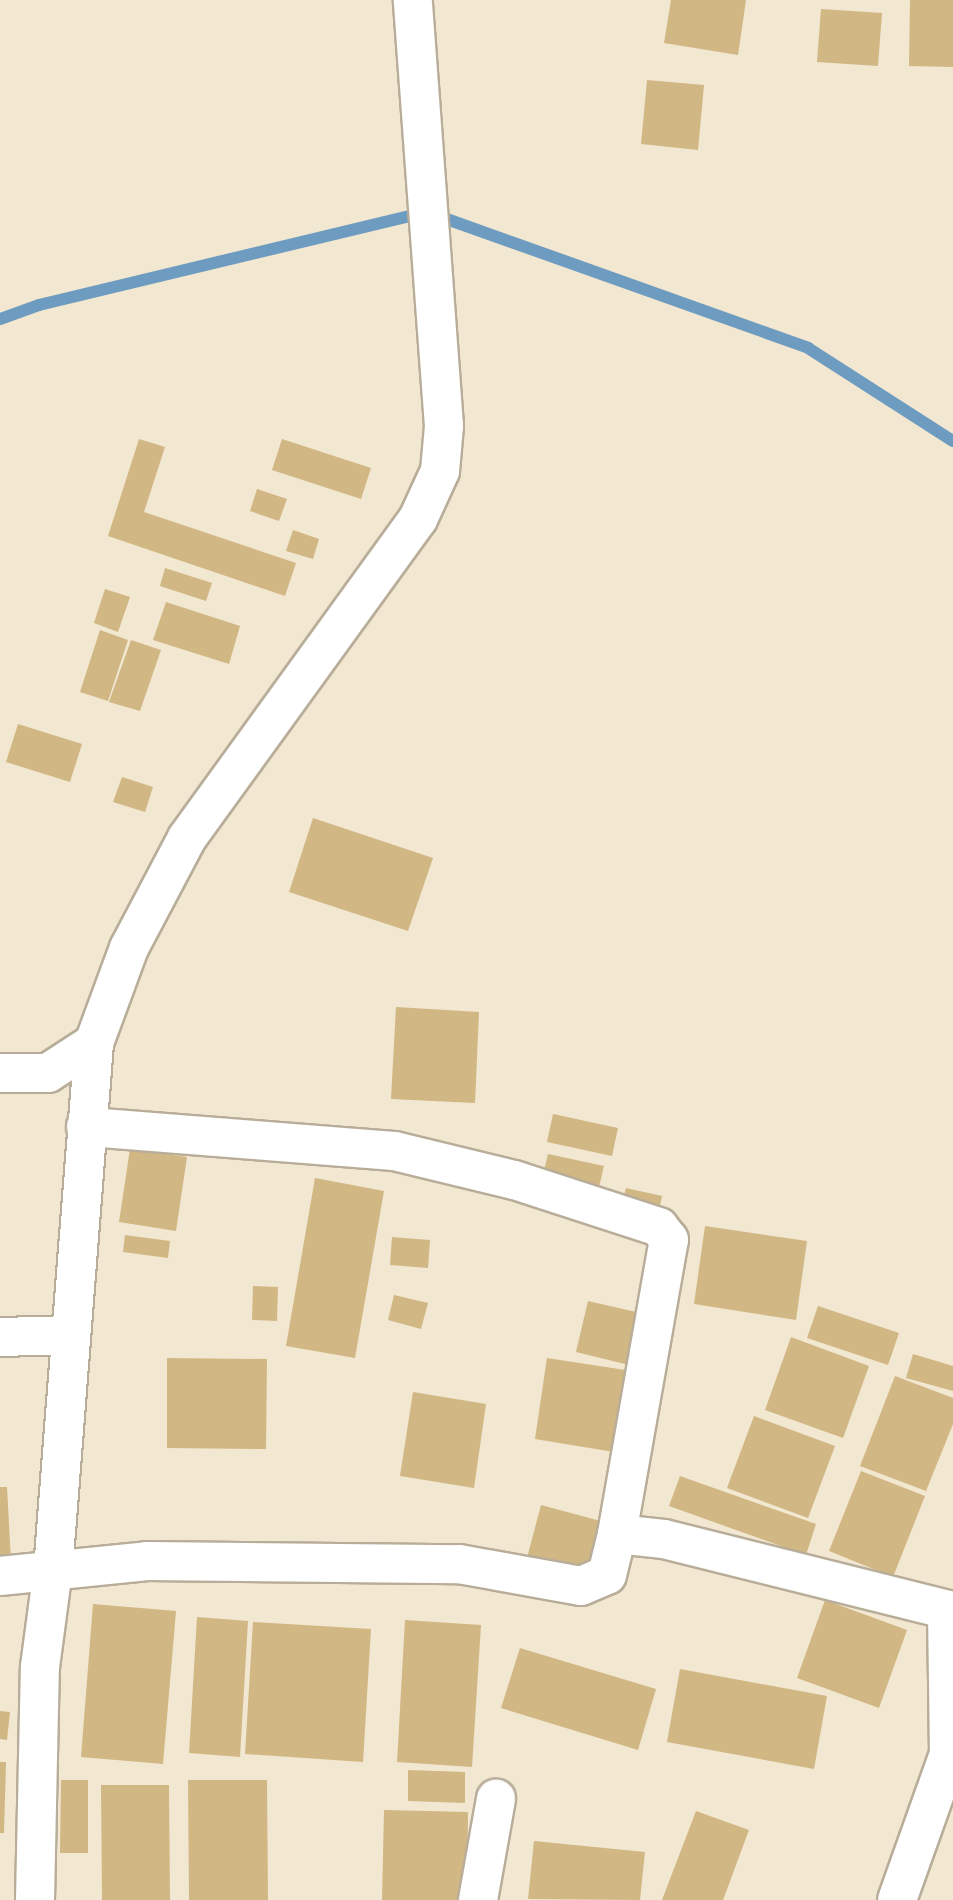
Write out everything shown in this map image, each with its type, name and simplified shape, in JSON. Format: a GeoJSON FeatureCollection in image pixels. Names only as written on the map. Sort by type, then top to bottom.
{"type":"FeatureCollection","features":[{"type":"Feature","properties":{"kind":"street"},"geometry":{"type":"LineString","coordinates":[[36,1900],[40,1667],[53,1570],[94,1043],[129,948],[187,838],[418,519],[440,471],[444,426],[413,0]]}},
{"type":"Feature","properties":{"kind":"street"},"geometry":{"type":"LineString","coordinates":[[0,1073],[48,1073],[94,1043]]}},
{"type":"Feature","properties":{"kind":"street"},"geometry":{"type":"LineString","coordinates":[[0,1576],[147,1561],[459,1564],[581,1586],[607,1575],[617,1534],[669,1240],[659,1227],[513,1180],[394,1151],[86,1127]]}},
{"type":"Feature","properties":{"kind":"street"},"geometry":{"type":"LineString","coordinates":[[0,1337],[70,1335]]}},
{"type":"Feature","properties":{"kind":"street"},"geometry":{"type":"LineString","coordinates":[[617,1534],[664,1539],[950,1611],[949,1754],[897,1900]]}},
{"type":"Feature","properties":{"kind":"street"},"geometry":{"type":"LineString","coordinates":[[478,1900],[496,1800]]}},
{"type":"Feature","properties":{"kind":"building"},"geometry":{"type":"Polygon","coordinates":[[[671,0],[746,0],[738,55],[664,43],[671,0]]]}},
{"type":"Feature","properties":{"kind":"building"},"geometry":{"type":"Polygon","coordinates":[[[910,0],[953,0],[953,67],[909,66],[910,0]]]}},
{"type":"Feature","properties":{"kind":"building"},"geometry":{"type":"Polygon","coordinates":[[[821,9],[882,13],[878,66],[817,62],[821,9]]]}},
{"type":"Feature","properties":{"kind":"building"},"geometry":{"type":"Polygon","coordinates":[[[647,80],[704,85],[698,150],[641,144],[647,80]]]}},
{"type":"Feature","properties":{"kind":"building"},"geometry":{"type":"Polygon","coordinates":[[[139,439],[165,447],[144,512],[296,563],[285,596],[108,536],[139,439]]]}},
{"type":"Feature","properties":{"kind":"building"},"geometry":{"type":"Polygon","coordinates":[[[282,439],[371,468],[361,499],[272,470],[282,439]]]}},
{"type":"Feature","properties":{"kind":"building"},"geometry":{"type":"Polygon","coordinates":[[[257,489],[287,499],[279,521],[250,511],[257,489]]]}},
{"type":"Feature","properties":{"kind":"building"},"geometry":{"type":"Polygon","coordinates":[[[293,530],[319,539],[313,559],[286,551],[293,530]]]}},
{"type":"Feature","properties":{"kind":"building"},"geometry":{"type":"Polygon","coordinates":[[[165,568],[212,583],[206,601],[160,586],[165,568]]]}},
{"type":"Feature","properties":{"kind":"building"},"geometry":{"type":"Polygon","coordinates":[[[105,589],[130,597],[118,632],[94,623],[105,589]]]}},
{"type":"Feature","properties":{"kind":"building"},"geometry":{"type":"Polygon","coordinates":[[[166,602],[240,626],[229,664],[153,640],[166,602]]]}},
{"type":"Feature","properties":{"kind":"building"},"geometry":{"type":"Polygon","coordinates":[[[100,630],[128,640],[108,701],[80,692],[100,630]]]}},
{"type":"Feature","properties":{"kind":"building"},"geometry":{"type":"Polygon","coordinates":[[[131,640],[161,650],[140,711],[109,702],[131,640]]]}},
{"type":"Feature","properties":{"kind":"building"},"geometry":{"type":"Polygon","coordinates":[[[18,724],[82,744],[70,782],[6,762],[18,724]]]}},
{"type":"Feature","properties":{"kind":"building"},"geometry":{"type":"Polygon","coordinates":[[[122,777],[153,787],[145,812],[113,802],[122,777]]]}},
{"type":"Feature","properties":{"kind":"building"},"geometry":{"type":"Polygon","coordinates":[[[313,818],[433,858],[408,931],[289,892],[313,818]]]}},
{"type":"Feature","properties":{"kind":"building"},"geometry":{"type":"Polygon","coordinates":[[[396,1007],[479,1012],[475,1103],[391,1099],[396,1007]]]}},
{"type":"Feature","properties":{"kind":"building"},"geometry":{"type":"Polygon","coordinates":[[[553,1114],[618,1128],[612,1156],[547,1142],[553,1114]]]}},
{"type":"Feature","properties":{"kind":"building"},"geometry":{"type":"Polygon","coordinates":[[[130,1149],[187,1157],[176,1231],[119,1222],[130,1149]]]}},
{"type":"Feature","properties":{"kind":"building"},"geometry":{"type":"Polygon","coordinates":[[[548,1154],[604,1166],[596,1200],[540,1187],[548,1154]]]}},
{"type":"Feature","properties":{"kind":"building"},"geometry":{"type":"Polygon","coordinates":[[[315,1178],[384,1191],[355,1358],[286,1346],[315,1178]]]}},
{"type":"Feature","properties":{"kind":"building"},"geometry":{"type":"Polygon","coordinates":[[[626,1188],[662,1196],[657,1220],[620,1212],[626,1188]]]}},
{"type":"Feature","properties":{"kind":"building"},"geometry":{"type":"Polygon","coordinates":[[[705,1226],[807,1241],[796,1320],[694,1304],[705,1226]]]}},
{"type":"Feature","properties":{"kind":"building"},"geometry":{"type":"Polygon","coordinates":[[[125,1235],[170,1241],[168,1258],[123,1252],[125,1235]]]}},
{"type":"Feature","properties":{"kind":"building"},"geometry":{"type":"Polygon","coordinates":[[[392,1237],[430,1240],[428,1268],[390,1265],[392,1237]]]}},
{"type":"Feature","properties":{"kind":"building"},"geometry":{"type":"Polygon","coordinates":[[[253,1286],[278,1287],[277,1321],[252,1320],[253,1286]]]}},
{"type":"Feature","properties":{"kind":"building"},"geometry":{"type":"Polygon","coordinates":[[[394,1295],[428,1303],[421,1329],[388,1320],[394,1295]]]}},
{"type":"Feature","properties":{"kind":"building"},"geometry":{"type":"Polygon","coordinates":[[[588,1301],[645,1314],[633,1366],[576,1352],[588,1301]]]}},
{"type":"Feature","properties":{"kind":"building"},"geometry":{"type":"Polygon","coordinates":[[[818,1306],[899,1333],[888,1365],[807,1338],[818,1306]]]}},
{"type":"Feature","properties":{"kind":"building"},"geometry":{"type":"Polygon","coordinates":[[[791,1337],[869,1366],[843,1438],[765,1410],[791,1337]]]}},
{"type":"Feature","properties":{"kind":"building"},"geometry":{"type":"Polygon","coordinates":[[[913,1354],[953,1366],[953,1391],[906,1378],[913,1354]]]}},
{"type":"Feature","properties":{"kind":"building"},"geometry":{"type":"Polygon","coordinates":[[[167,1358],[267,1359],[266,1449],[167,1448],[167,1358]]]}},
{"type":"Feature","properties":{"kind":"building"},"geometry":{"type":"Polygon","coordinates":[[[547,1358],[632,1371],[620,1453],[535,1439],[547,1358]]]}},
{"type":"Feature","properties":{"kind":"building"},"geometry":{"type":"Polygon","coordinates":[[[895,1376],[953,1398],[953,1424],[926,1491],[860,1466],[895,1376]]]}},
{"type":"Feature","properties":{"kind":"building"},"geometry":{"type":"Polygon","coordinates":[[[413,1392],[486,1404],[474,1488],[400,1476],[413,1392]]]}},
{"type":"Feature","properties":{"kind":"building"},"geometry":{"type":"Polygon","coordinates":[[[754,1416],[835,1446],[808,1518],[727,1488],[754,1416]]]}},
{"type":"Feature","properties":{"kind":"building"},"geometry":{"type":"Polygon","coordinates":[[[861,1471],[925,1496],[893,1577],[829,1551],[861,1471]]]}},
{"type":"Feature","properties":{"kind":"building"},"geometry":{"type":"Polygon","coordinates":[[[680,1476],[816,1524],[806,1555],[669,1506],[680,1476]]]}},
{"type":"Feature","properties":{"kind":"building"},"geometry":{"type":"Polygon","coordinates":[[[0,1487],[7,1487],[11,1561],[0,1561],[0,1487]]]}},
{"type":"Feature","properties":{"kind":"building"},"geometry":{"type":"Polygon","coordinates":[[[541,1505],[608,1523],[594,1575],[527,1558],[541,1505]]]}},
{"type":"Feature","properties":{"kind":"building"},"geometry":{"type":"Polygon","coordinates":[[[825,1600],[907,1630],[879,1708],[797,1678],[825,1600]]]}},
{"type":"Feature","properties":{"kind":"building"},"geometry":{"type":"Polygon","coordinates":[[[93,1604],[176,1611],[163,1764],[81,1757],[93,1604]]]}},
{"type":"Feature","properties":{"kind":"building"},"geometry":{"type":"Polygon","coordinates":[[[197,1617],[248,1621],[240,1757],[189,1753],[197,1617]]]}},
{"type":"Feature","properties":{"kind":"building"},"geometry":{"type":"Polygon","coordinates":[[[405,1620],[481,1625],[472,1767],[397,1762],[405,1620]]]}},
{"type":"Feature","properties":{"kind":"building"},"geometry":{"type":"Polygon","coordinates":[[[253,1622],[371,1629],[363,1762],[245,1754],[253,1622]]]}},
{"type":"Feature","properties":{"kind":"building"},"geometry":{"type":"Polygon","coordinates":[[[520,1648],[656,1689],[638,1750],[501,1708],[520,1648]]]}},
{"type":"Feature","properties":{"kind":"building"},"geometry":{"type":"Polygon","coordinates":[[[680,1669],[827,1696],[814,1769],[667,1742],[680,1669]]]}},
{"type":"Feature","properties":{"kind":"building"},"geometry":{"type":"Polygon","coordinates":[[[0,1711],[10,1712],[7,1740],[0,1739],[0,1711]]]}},
{"type":"Feature","properties":{"kind":"building"},"geometry":{"type":"Polygon","coordinates":[[[0,1762],[6,1762],[4,1833],[0,1833],[0,1762]]]}},
{"type":"Feature","properties":{"kind":"building"},"geometry":{"type":"Polygon","coordinates":[[[408,1770],[465,1772],[465,1803],[408,1801],[408,1770]]]}},
{"type":"Feature","properties":{"kind":"building"},"geometry":{"type":"Polygon","coordinates":[[[61,1780],[88,1780],[88,1853],[60,1853],[61,1780]]]}},
{"type":"Feature","properties":{"kind":"building"},"geometry":{"type":"Polygon","coordinates":[[[188,1780],[267,1780],[268,1900],[189,1900],[188,1780]]]}},
{"type":"Feature","properties":{"kind":"building"},"geometry":{"type":"Polygon","coordinates":[[[101,1785],[169,1785],[170,1900],[102,1900],[101,1785]]]}},
{"type":"Feature","properties":{"kind":"building"},"geometry":{"type":"Polygon","coordinates":[[[384,1810],[468,1812],[467,1900],[382,1900],[384,1810]]]}},
{"type":"Feature","properties":{"kind":"building"},"geometry":{"type":"Polygon","coordinates":[[[696,1811],[749,1830],[723,1900],[662,1900],[696,1811]]]}},
{"type":"Feature","properties":{"kind":"building"},"geometry":{"type":"Polygon","coordinates":[[[534,1841],[645,1852],[640,1900],[528,1899],[534,1841]]]}},
{"type":"Feature","properties":{"kind":"waterway"},"geometry":{"type":"LineString","coordinates":[[0,319],[39,305],[427,212],[808,348],[953,441]]}}]}
